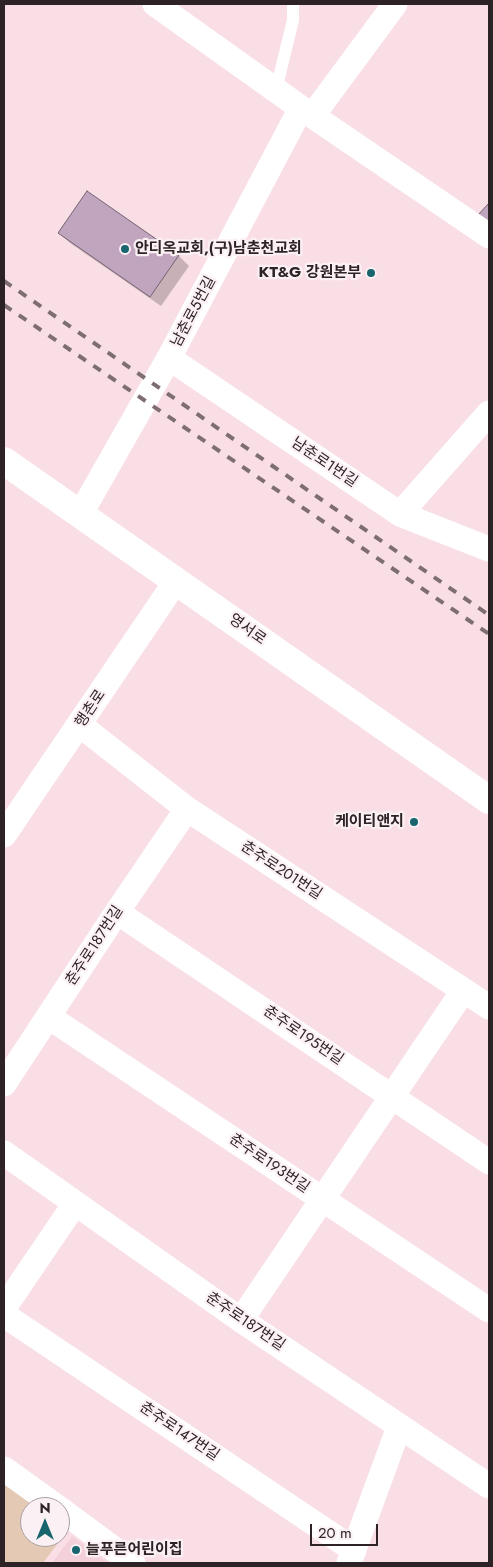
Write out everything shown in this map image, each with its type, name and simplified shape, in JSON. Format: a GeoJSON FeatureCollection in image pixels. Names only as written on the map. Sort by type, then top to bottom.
{"type":"FeatureCollection","features":[{"type":"Feature","properties":{"kind":"street"},"geometry":{"type":"LineString","coordinates":[[156,4],[276,90],[489,236]]}},
{"type":"Feature","properties":{"kind":"street","name":"남춘로5번길"},"geometry":{"type":"LineString","coordinates":[[81,513],[307,111],[395,4]]}},
{"type":"Feature","properties":{"kind":"street","name":"남춘로1번길"},"geometry":{"type":"LineString","coordinates":[[169,358],[400,514],[489,548]]}},
{"type":"Feature","properties":{"kind":"street"},"geometry":{"type":"LineString","coordinates":[[400,514],[489,413]]}},
{"type":"Feature","properties":{"kind":"street","name":"영서로"},"geometry":{"type":"LineString","coordinates":[[4,461],[489,800]]}},
{"type":"Feature","properties":{"kind":"street","name":"행촌로"},"geometry":{"type":"LineString","coordinates":[[4,836],[176,581]]}},
{"type":"Feature","properties":{"kind":"street","name":"춘주로201번길"},"geometry":{"type":"LineString","coordinates":[[80,725],[187,809],[489,1007]]}},
{"type":"Feature","properties":{"kind":"street","name":"춘주로187번길"},"geometry":{"type":"LineString","coordinates":[[4,1084],[187,809]]}},
{"type":"Feature","properties":{"kind":"street","name":"춘주로195번길"},"geometry":{"type":"LineString","coordinates":[[117,912],[489,1162]]}},
{"type":"Feature","properties":{"kind":"street"},"geometry":{"type":"LineString","coordinates":[[241,1320],[463,991]]}},
{"type":"Feature","properties":{"kind":"street","name":"춘주로193번길"},"geometry":{"type":"LineString","coordinates":[[49,1017],[489,1310]]}},
{"type":"Feature","properties":{"kind":"street","name":"춘주로187번길"},"geometry":{"type":"LineString","coordinates":[[4,1153],[74,1205],[241,1320],[489,1486]]}},
{"type":"Feature","properties":{"kind":"street"},"geometry":{"type":"LineString","coordinates":[[4,1308],[74,1205]]}},
{"type":"Feature","properties":{"kind":"street","name":"춘주로147번길"},"geometry":{"type":"LineString","coordinates":[[4,1315],[352,1556]]}},
{"type":"Feature","properties":{"kind":"street"},"geometry":{"type":"LineString","coordinates":[[352,1556],[399,1427]]}},
{"type":"Feature","properties":{"kind":"street"},"geometry":{"type":"LineString","coordinates":[[4,1470],[42,1497]]}},
{"type":"Feature","properties":{"kind":"street"},"geometry":{"type":"LineString","coordinates":[[70,1517],[133,1563]]}},
{"type":"Feature","properties":{"kind":"lane"},"geometry":{"type":"LineString","coordinates":[[276,90],[293,20],[293,4]]}},
{"type":"Feature","properties":{"kind":"shaded area"},"geometry":{"type":"Polygon","coordinates":[[[4,1484],[22,1497],[20,1497],[20,1547],[55,1547],[43,1563],[4,1563],[4,1484]]]}},
{"type":"Feature","properties":{"kind":"shaded area","name":"늘푸른어린이집"},"geometry":{"type":"Polygon","coordinates":[[[72,1536],[108,1563],[52,1563],[64,1547],[70,1547],[72,1536]]]}},
{"type":"Feature","properties":{"kind":"building","name":"안디옥교회,(구)남춘천교회"},"geometry":{"type":"Polygon","coordinates":[[[87,191],[179,255],[150,297],[58,233],[87,191]]]}},
{"type":"Feature","properties":{"kind":"building"},"geometry":{"type":"Polygon","coordinates":[[[489,203],[489,223],[478,215],[489,203]]]}},
{"type":"Feature","properties":{"kind":"railway"},"geometry":{"type":"LineString","coordinates":[[4,281],[489,615]]}},
{"type":"Feature","properties":{"kind":"railway"},"geometry":{"type":"LineString","coordinates":[[4,305],[489,634]]}},
{"type":"Feature","properties":{"kind":"place","name":"안디옥교회,(구)남춘천교회"},"geometry":{"type":"Point","coordinates":[125,249]}},
{"type":"Feature","properties":{"kind":"place","name":"KT&G 강원본부"},"geometry":{"type":"Point","coordinates":[371,273]}},
{"type":"Feature","properties":{"kind":"place","name":"케이티앤지"},"geometry":{"type":"Point","coordinates":[414,822]}},
{"type":"Feature","properties":{"kind":"place","name":"늘푸른어린이집"},"geometry":{"type":"Point","coordinates":[76,1550]}}]}
